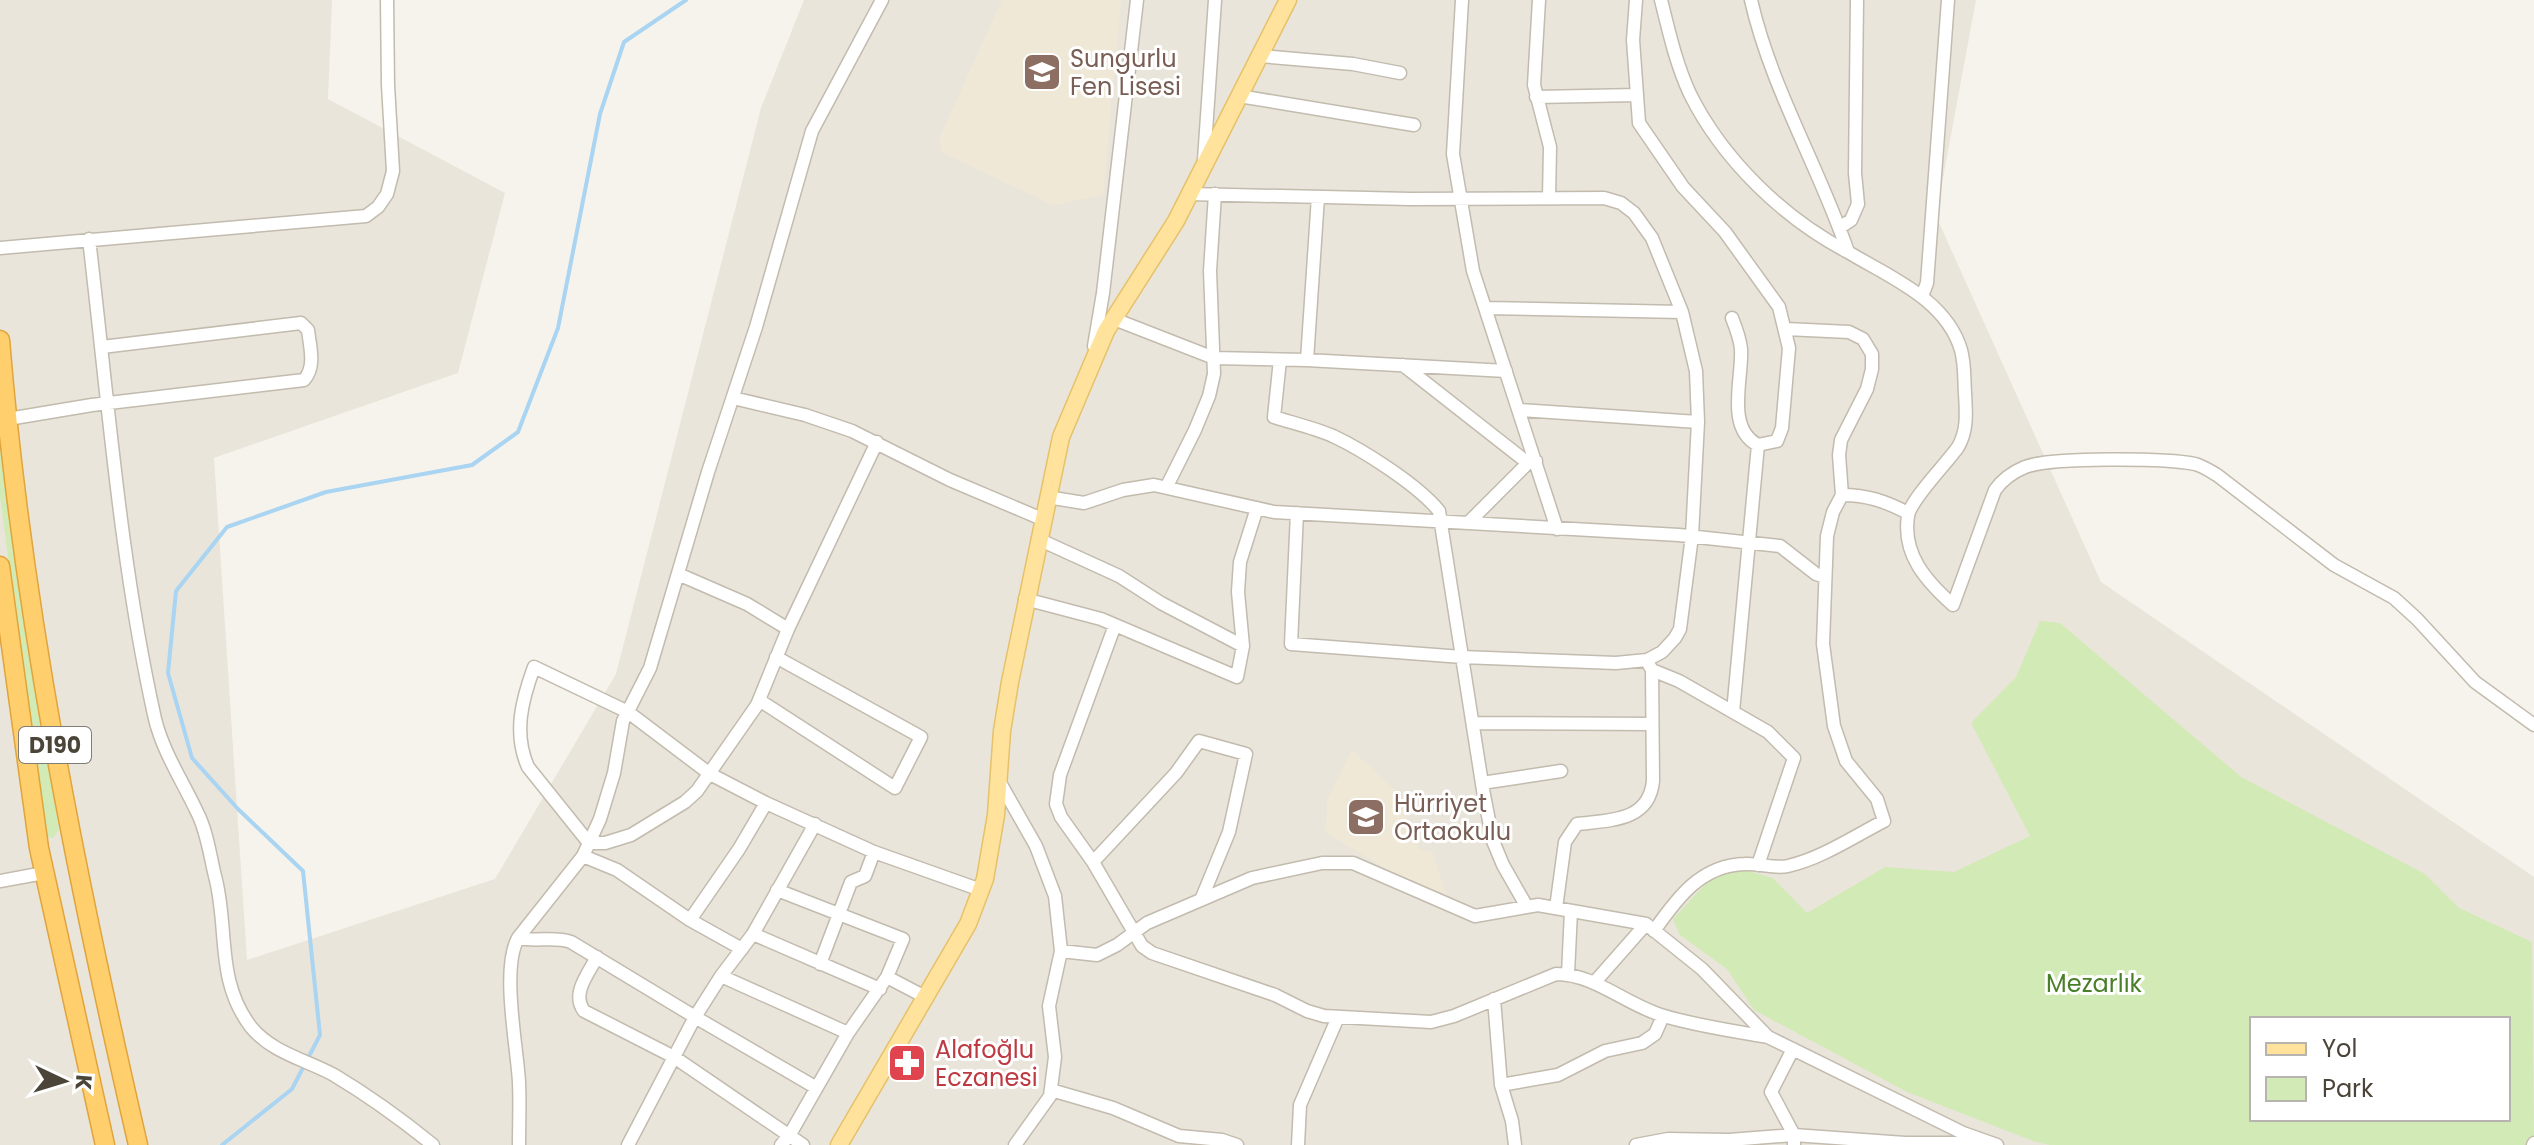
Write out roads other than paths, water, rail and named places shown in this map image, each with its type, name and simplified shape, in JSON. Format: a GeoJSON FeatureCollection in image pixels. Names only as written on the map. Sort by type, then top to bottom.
{"type":"FeatureCollection","features":[{"type":"Feature","properties":{"kind":"highway","name":"D190"},"geometry":{"type":"LineString","coordinates":[[0,340],[30,588],[60,774],[138,1145]]}},
{"type":"Feature","properties":{"kind":"highway","name":"D190"},"geometry":{"type":"LineString","coordinates":[[0,566],[44,873],[105,1145]]}},
{"type":"Feature","properties":{"kind":"main road"},"geometry":{"type":"LineString","coordinates":[[839,1145],[927,998],[968,924],[981,890],[996,815],[1002,731],[1025,599],[1061,437],[1114,319],[1176,221],[1288,0]]}},
{"type":"Feature","properties":{"kind":"street"},"geometry":{"type":"LineString","coordinates":[[0,248],[366,216],[387,194],[393,171],[387,0]]}},
{"type":"Feature","properties":{"kind":"street"},"geometry":{"type":"LineString","coordinates":[[519,1145],[519,1085],[511,960],[518,938],[583,856],[605,804],[623,721],[650,668],[812,131],[882,0]]}},
{"type":"Feature","properties":{"kind":"street"},"geometry":{"type":"LineString","coordinates":[[1091,368],[1103,293],[1137,0]]}},
{"type":"Feature","properties":{"kind":"street"},"geometry":{"type":"LineString","coordinates":[[1204,165],[1215,0]]}},
{"type":"Feature","properties":{"kind":"street"},"geometry":{"type":"LineString","coordinates":[[1462,0],[1453,154],[1473,271],[1519,410],[1532,462],[1557,529]]}},
{"type":"Feature","properties":{"kind":"street"},"geometry":{"type":"LineString","coordinates":[[1539,0],[1534,58],[1536,97],[1550,147],[1549,198]]}},
{"type":"Feature","properties":{"kind":"street"},"geometry":{"type":"LineString","coordinates":[[1636,0],[1633,40],[1639,123],[1683,187],[1725,232],[1779,307],[1789,348],[1782,428],[1777,441],[1758,445],[1749,439],[1741,427],[1738,410],[1740,346],[1732,318]]}},
{"type":"Feature","properties":{"kind":"street"},"geometry":{"type":"LineString","coordinates":[[1661,0],[1690,93],[1712,133],[1742,169],[1790,216],[1818,237],[1922,296],[1945,319],[1958,341],[1964,365],[1966,422],[1959,445],[1908,513],[1907,538],[1913,560],[1931,586],[1953,605],[1990,500],[2003,480],[2026,466],[2072,461],[2176,461],[2199,465],[2217,475],[2334,565],[2394,598],[2475,682],[2534,725]]}},
{"type":"Feature","properties":{"kind":"street"},"geometry":{"type":"LineString","coordinates":[[1751,0],[1760,40],[1848,252]]}},
{"type":"Feature","properties":{"kind":"street"},"geometry":{"type":"LineString","coordinates":[[1839,228],[1851,220],[1858,204],[1855,173],[1857,0]]}},
{"type":"Feature","properties":{"kind":"street"},"geometry":{"type":"LineString","coordinates":[[1922,296],[1927,283],[1948,0]]}},
{"type":"Feature","properties":{"kind":"street"},"geometry":{"type":"LineString","coordinates":[[1260,56],[1328,61],[1400,73]]}},
{"type":"Feature","properties":{"kind":"street"},"geometry":{"type":"LineString","coordinates":[[1536,97],[1637,95]]}},
{"type":"Feature","properties":{"kind":"street"},"geometry":{"type":"LineString","coordinates":[[1239,96],[1414,125]]}},
{"type":"Feature","properties":{"kind":"street"},"geometry":{"type":"LineString","coordinates":[[1189,194],[1604,198],[1621,203],[1634,213],[1652,238],[1682,312],[1696,371],[1698,422],[1692,536],[1680,629],[1649,665],[1653,781],[1649,798],[1640,810],[1628,817],[1577,824],[1565,842],[1556,908]]}},
{"type":"Feature","properties":{"kind":"street"},"geometry":{"type":"LineString","coordinates":[[1167,486],[1209,396],[1214,358],[1210,271],[1215,194]]}},
{"type":"Feature","properties":{"kind":"street"},"geometry":{"type":"LineString","coordinates":[[1307,360],[1318,197]]}},
{"type":"Feature","properties":{"kind":"street"},"geometry":{"type":"LineString","coordinates":[[89,239],[131,580],[156,722],[176,774],[199,816],[217,885],[224,965],[241,1013],[255,1031],[288,1054],[332,1074],[394,1113],[433,1145]]}},
{"type":"Feature","properties":{"kind":"street"},"geometry":{"type":"LineString","coordinates":[[1485,308],[1682,312]]}},
{"type":"Feature","properties":{"kind":"street"},"geometry":{"type":"LineString","coordinates":[[1114,319],[1214,358],[1506,371]]}},
{"type":"Feature","properties":{"kind":"street"},"geometry":{"type":"LineString","coordinates":[[8,419],[304,380],[311,370],[308,330],[305,325],[296,323],[102,347]]}},
{"type":"Feature","properties":{"kind":"street"},"geometry":{"type":"LineString","coordinates":[[1594,983],[1690,884],[1710,872],[1739,864],[1786,866],[1819,856],[1884,821],[1877,799],[1846,761],[1834,726],[1823,644],[1827,536],[1833,512],[1842,495],[1841,440],[1867,389],[1872,354],[1863,339],[1849,332],[1786,329]]}},
{"type":"Feature","properties":{"kind":"street"},"geometry":{"type":"LineString","coordinates":[[1280,360],[1274,417],[1332,436],[1371,458],[1435,506],[1442,521],[1493,841],[1527,907]]}},
{"type":"Feature","properties":{"kind":"street"},"geometry":{"type":"LineString","coordinates":[[1403,365],[1532,462]]}},
{"type":"Feature","properties":{"kind":"street"},"geometry":{"type":"LineString","coordinates":[[733,398],[805,415],[877,442],[950,480],[1042,519]]}},
{"type":"Feature","properties":{"kind":"street"},"geometry":{"type":"LineString","coordinates":[[1519,410],[1698,422]]}},
{"type":"Feature","properties":{"kind":"street"},"geometry":{"type":"LineString","coordinates":[[589,843],[605,843],[631,835],[685,802],[710,774],[759,700],[788,629],[877,442]]}},
{"type":"Feature","properties":{"kind":"street"},"geometry":{"type":"LineString","coordinates":[[1733,712],[1758,445]]}},
{"type":"Feature","properties":{"kind":"street"},"geometry":{"type":"LineString","coordinates":[[1468,523],[1532,462]]}},
{"type":"Feature","properties":{"kind":"street"},"geometry":{"type":"LineString","coordinates":[[1047,497],[1084,503],[1123,490],[1154,485],[1257,508],[1297,513],[1692,536],[1780,546],[1816,574],[1825,577]]}},
{"type":"Feature","properties":{"kind":"street"},"geometry":{"type":"LineString","coordinates":[[1842,495],[1862,495],[1885,501],[1908,513]]}},
{"type":"Feature","properties":{"kind":"street"},"geometry":{"type":"LineString","coordinates":[[1025,599],[1115,625],[1237,677],[1243,646],[1238,573],[1241,552],[1257,508]]}},
{"type":"Feature","properties":{"kind":"street"},"geometry":{"type":"LineString","coordinates":[[1297,513],[1291,644],[1462,657],[1649,665],[1768,732],[1794,758],[1758,865]]}},
{"type":"Feature","properties":{"kind":"street"},"geometry":{"type":"LineString","coordinates":[[1038,539],[1119,576],[1161,603],[1243,646]]}},
{"type":"Feature","properties":{"kind":"street"},"geometry":{"type":"LineString","coordinates":[[678,574],[747,604],[788,629]]}},
{"type":"Feature","properties":{"kind":"street"},"geometry":{"type":"LineString","coordinates":[[1115,625],[1060,775],[1056,804],[1061,817],[1093,862],[1142,946],[1152,953],[1275,995],[1307,1011],[1338,1017],[1431,1022],[1556,974],[1583,976],[1625,1001],[1663,1016],[1768,1037],[1932,1118],[1994,1144]]}},
{"type":"Feature","properties":{"kind":"street"},"geometry":{"type":"LineString","coordinates":[[759,700],[895,788],[921,737],[776,657]]}},
{"type":"Feature","properties":{"kind":"street"},"geometry":{"type":"LineString","coordinates":[[589,843],[528,767],[522,754],[519,730],[525,691],[534,667],[628,712],[710,774],[766,803],[874,852],[981,890]]}},
{"type":"Feature","properties":{"kind":"street"},"geometry":{"type":"LineString","coordinates":[[1473,723],[1652,724]]}},
{"type":"Feature","properties":{"kind":"street"},"geometry":{"type":"LineString","coordinates":[[1093,862],[1176,773],[1199,741],[1246,754],[1229,832],[1201,900]]}},
{"type":"Feature","properties":{"kind":"street"},"geometry":{"type":"LineString","coordinates":[[1482,783],[1561,771]]}},
{"type":"Feature","properties":{"kind":"street"},"geometry":{"type":"LineString","coordinates":[[999,781],[1036,846],[1055,896],[1061,951],[1049,1006],[1055,1057],[1050,1096],[1017,1144]]}},
{"type":"Feature","properties":{"kind":"street"},"geometry":{"type":"LineString","coordinates":[[690,920],[739,849],[766,803]]}},
{"type":"Feature","properties":{"kind":"street"},"geometry":{"type":"LineString","coordinates":[[628,1145],[695,1017],[753,934],[815,824]]}},
{"type":"Feature","properties":{"kind":"street"},"geometry":{"type":"LineString","coordinates":[[820,964],[851,882],[865,876],[874,852]]}},
{"type":"Feature","properties":{"kind":"street"},"geometry":{"type":"LineString","coordinates":[[583,856],[617,870],[690,920],[742,949]]}},
{"type":"Feature","properties":{"kind":"street"},"geometry":{"type":"LineString","coordinates":[[1061,951],[1097,955],[1147,923],[1252,878],[1322,863],[1353,863],[1475,916],[1538,905],[1650,927],[1702,969],[1768,1037]]}},
{"type":"Feature","properties":{"kind":"street"},"geometry":{"type":"LineString","coordinates":[[0,881],[44,873]]}},
{"type":"Feature","properties":{"kind":"street"},"geometry":{"type":"LineString","coordinates":[[777,890],[903,939],[880,989],[848,1033],[785,1140]]}},
{"type":"Feature","properties":{"kind":"street"},"geometry":{"type":"LineString","coordinates":[[1568,974],[1571,911]]}},
{"type":"Feature","properties":{"kind":"street"},"geometry":{"type":"LineString","coordinates":[[753,934],[880,989]]}},
{"type":"Feature","properties":{"kind":"street"},"geometry":{"type":"LineString","coordinates":[[518,938],[565,940],[815,1087]]}},
{"type":"Feature","properties":{"kind":"street"},"geometry":{"type":"LineString","coordinates":[[597,957],[578,993],[580,1007],[584,1011],[674,1057],[785,1140],[803,1145]]}},
{"type":"Feature","properties":{"kind":"street"},"geometry":{"type":"LineString","coordinates":[[721,976],[848,1033]]}},
{"type":"Feature","properties":{"kind":"street"},"geometry":{"type":"LineString","coordinates":[[887,977],[927,998]]}},
{"type":"Feature","properties":{"kind":"street"},"geometry":{"type":"LineString","coordinates":[[1494,999],[1501,1085],[1512,1121],[1515,1145]]}},
{"type":"Feature","properties":{"kind":"street"},"geometry":{"type":"LineString","coordinates":[[1501,1085],[1558,1075],[1605,1051],[1642,1043],[1655,1034],[1663,1016]]}},
{"type":"Feature","properties":{"kind":"street"},"geometry":{"type":"LineString","coordinates":[[1298,1145],[1300,1105],[1338,1017]]}},
{"type":"Feature","properties":{"kind":"street"},"geometry":{"type":"LineString","coordinates":[[1793,1049],[1771,1092],[1794,1140]]}},
{"type":"Feature","properties":{"kind":"street"},"geometry":{"type":"LineString","coordinates":[[1051,1090],[1113,1108],[1179,1136],[1222,1140],[1237,1145]]}},
{"type":"Feature","properties":{"kind":"street"},"geometry":{"type":"LineString","coordinates":[[1932,1118],[1942,1144]]}},
{"type":"Feature","properties":{"kind":"street"},"geometry":{"type":"LineString","coordinates":[[1636,1145],[1668,1139],[1994,1144]]}},
{"type":"Feature","properties":{"kind":"waterway"},"geometry":{"type":"LineString","coordinates":[[222,1145],[292,1089],[320,1035],[303,871],[238,809],[192,758],[168,673],[176,591],[227,527],[326,492],[472,465],[518,432],[558,328],[600,114],[624,42],[686,0]]}},
{"type":"Feature","properties":{"kind":"place","name":"Sungurlu Fen Lisesi"},"geometry":{"type":"Point","coordinates":[1042,72]}},
{"type":"Feature","properties":{"kind":"place","name":"Hürriyet Ortaokulu"},"geometry":{"type":"Point","coordinates":[1366,817]}},
{"type":"Feature","properties":{"kind":"place","name":"Alafoğlu Eczanesi"},"geometry":{"type":"Point","coordinates":[907,1063]}},
{"type":"Feature","properties":{"kind":"park label","name":"Mezarlık"},"geometry":{"type":"Point","coordinates":[2094,983]}}]}
